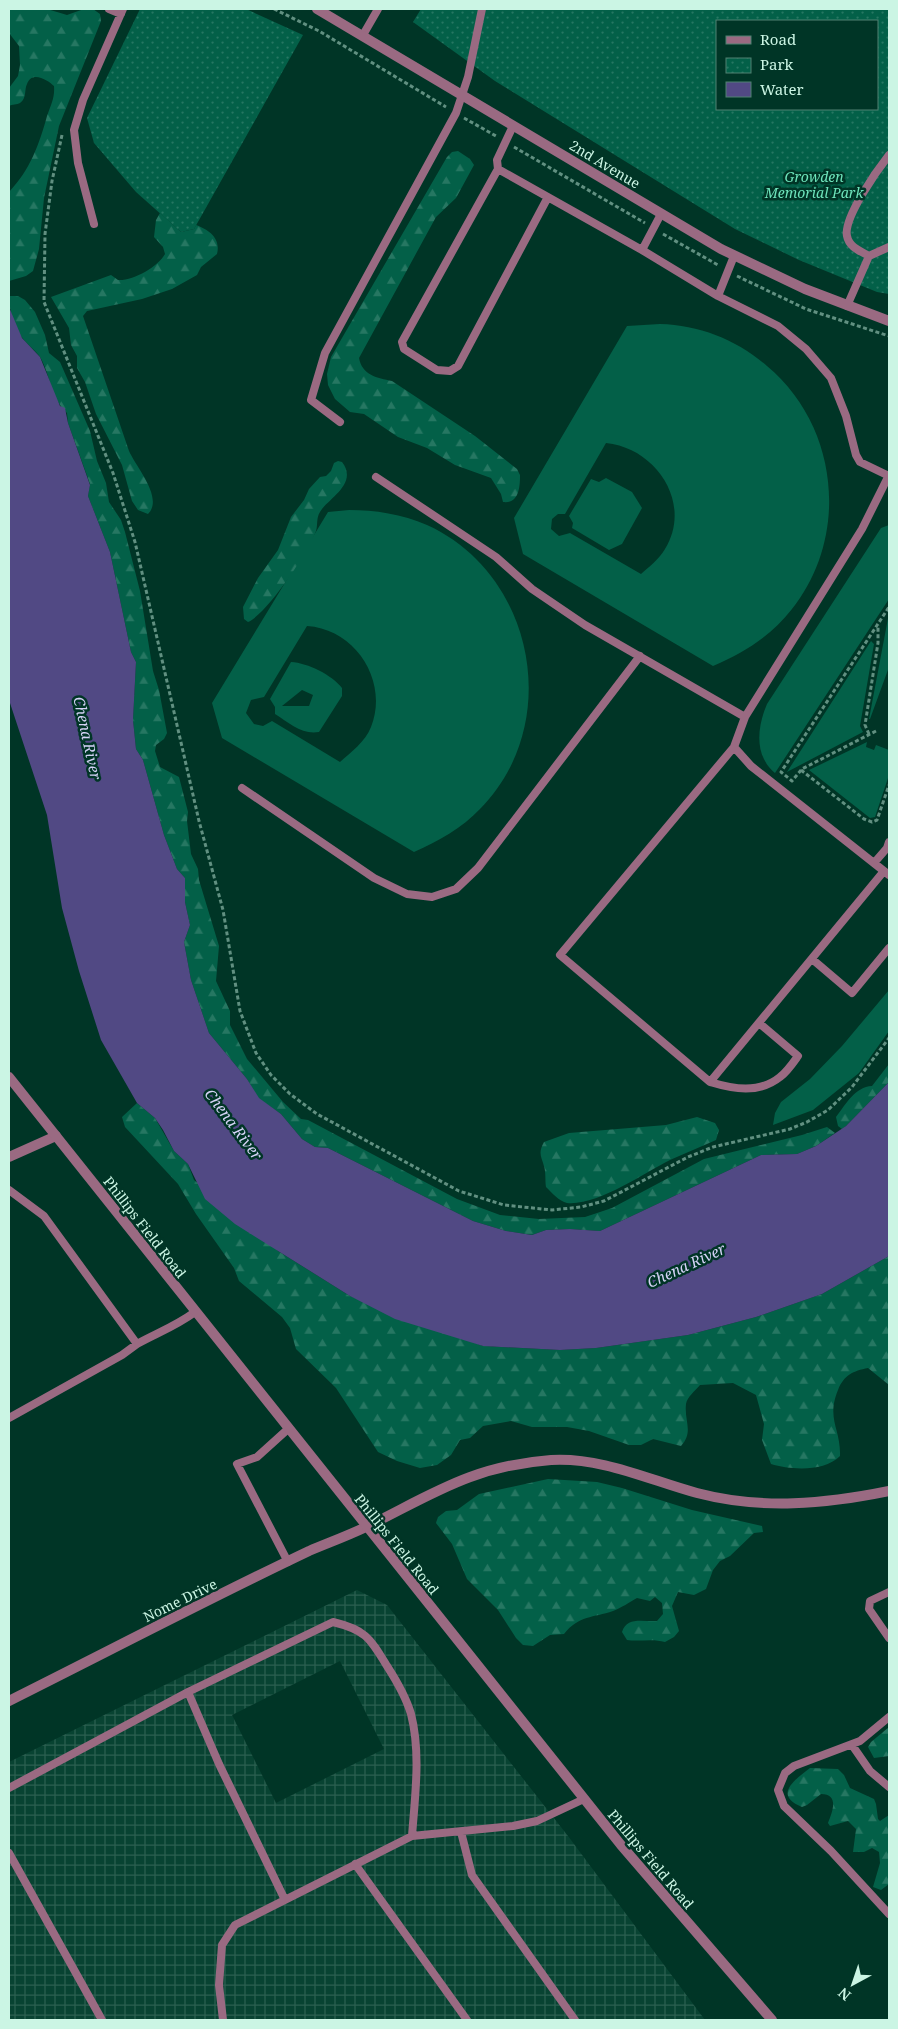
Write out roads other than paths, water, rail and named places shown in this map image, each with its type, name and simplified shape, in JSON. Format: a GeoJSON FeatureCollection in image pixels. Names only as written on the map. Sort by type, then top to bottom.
{"type":"FeatureCollection","features":[{"type":"Feature","properties":{"kind":"street","name":"2nd Avenue"},"geometry":{"type":"LineString","coordinates":[[317,9],[734,256],[847,306],[889,321]]}},
{"type":"Feature","properties":{"kind":"street","name":"Phillips Field Road"},"geometry":{"type":"LineString","coordinates":[[9,1077],[584,1799],[672,1906],[772,2020]]}},
{"type":"Feature","properties":{"kind":"street"},"geometry":{"type":"LineString","coordinates":[[9,1157],[56,1136]]}},
{"type":"Feature","properties":{"kind":"street","name":"Nome Drive"},"geometry":{"type":"LineString","coordinates":[[9,1701],[288,1562],[366,1527],[430,1492],[478,1473],[503,1466],[554,1460],[608,1465],[699,1493],[756,1502],[800,1504],[826,1502],[889,1490]]}},
{"type":"Feature","properties":{"kind":"lane"},"geometry":{"type":"LineString","coordinates":[[94,224],[78,163],[74,130],[83,100],[122,11],[109,9]]}},
{"type":"Feature","properties":{"kind":"lane"},"geometry":{"type":"LineString","coordinates":[[363,35],[378,9]]}},
{"type":"Feature","properties":{"kind":"lane"},"geometry":{"type":"LineString","coordinates":[[340,422],[311,400],[325,354],[450,125],[471,63],[482,9]]}},
{"type":"Feature","properties":{"kind":"lane"},"geometry":{"type":"LineString","coordinates":[[513,126],[497,160],[498,169],[402,342],[404,349],[437,370],[450,371],[458,366],[548,197]]}},
{"type":"Feature","properties":{"kind":"lane"},"geometry":{"type":"LineString","coordinates":[[869,256],[852,247],[846,236],[850,217],[889,155]]}},
{"type":"Feature","properties":{"kind":"lane"},"geometry":{"type":"LineString","coordinates":[[498,169],[642,250],[718,296],[778,326],[806,349],[831,378],[846,416],[856,455],[860,462],[889,476],[862,529],[745,717],[734,747],[560,955],[710,1082],[735,1090],[755,1088],[780,1078],[798,1056],[759,1023]]}},
{"type":"Feature","properties":{"kind":"lane"},"geometry":{"type":"LineString","coordinates":[[642,250],[661,214]]}},
{"type":"Feature","properties":{"kind":"lane"},"geometry":{"type":"LineString","coordinates":[[847,306],[869,256],[889,247]]}},
{"type":"Feature","properties":{"kind":"lane"},"geometry":{"type":"LineString","coordinates":[[718,296],[734,256]]}},
{"type":"Feature","properties":{"kind":"lane"},"geometry":{"type":"LineString","coordinates":[[376,477],[496,556],[548,600],[585,625],[745,717]]}},
{"type":"Feature","properties":{"kind":"lane"},"geometry":{"type":"LineString","coordinates":[[242,788],[374,878],[407,894],[432,897],[456,889],[478,868],[640,656]]}},
{"type":"Feature","properties":{"kind":"lane"},"geometry":{"type":"LineString","coordinates":[[710,1082],[812,959],[887,873],[751,766],[734,747]]}},
{"type":"Feature","properties":{"kind":"lane"},"geometry":{"type":"LineString","coordinates":[[874,863],[889,842]]}},
{"type":"Feature","properties":{"kind":"lane"},"geometry":{"type":"LineString","coordinates":[[812,959],[852,992],[889,948]]}},
{"type":"Feature","properties":{"kind":"lane"},"geometry":{"type":"LineString","coordinates":[[9,1190],[44,1216],[137,1344]]}},
{"type":"Feature","properties":{"kind":"lane"},"geometry":{"type":"LineString","coordinates":[[9,1418],[122,1355],[157,1333],[173,1328],[196,1312]]}},
{"type":"Feature","properties":{"kind":"lane"},"geometry":{"type":"LineString","coordinates":[[288,1429],[257,1456],[237,1464],[288,1562]]}},
{"type":"Feature","properties":{"kind":"lane"},"geometry":{"type":"LineString","coordinates":[[889,1592],[870,1601],[869,1609],[889,1638]]}},
{"type":"Feature","properties":{"kind":"lane"},"geometry":{"type":"LineString","coordinates":[[9,1788],[188,1692],[333,1622],[352,1627],[371,1639],[396,1680],[410,1713],[417,1761],[412,1836]]}},
{"type":"Feature","properties":{"kind":"lane"},"geometry":{"type":"LineString","coordinates":[[188,1692],[219,1764],[285,1900]]}},
{"type":"Feature","properties":{"kind":"lane"},"geometry":{"type":"LineString","coordinates":[[889,1717],[860,1741],[794,1766],[785,1773],[778,1790],[779,1797],[784,1806],[831,1851],[889,1912]]}},
{"type":"Feature","properties":{"kind":"lane"},"geometry":{"type":"LineString","coordinates":[[852,1745],[870,1771],[889,1787]]}},
{"type":"Feature","properties":{"kind":"lane"},"geometry":{"type":"LineString","coordinates":[[223,2020],[220,1985],[222,1945],[235,1925],[412,1836],[461,1832],[537,1821],[584,1799]]}},
{"type":"Feature","properties":{"kind":"lane"},"geometry":{"type":"LineString","coordinates":[[461,1832],[472,1875],[576,2020]]}},
{"type":"Feature","properties":{"kind":"lane"},"geometry":{"type":"LineString","coordinates":[[9,1853],[102,2020]]}},
{"type":"Feature","properties":{"kind":"lane"},"geometry":{"type":"LineString","coordinates":[[356,1864],[467,2020]]}},
{"type":"Feature","properties":{"kind":"water","name":"Chena River"},"geometry":{"type":"Polygon","coordinates":[[[9,307],[22,338],[40,357],[60,406],[65,408],[68,423],[90,485],[88,496],[110,552],[131,652],[136,662],[133,720],[136,749],[143,760],[164,835],[177,869],[185,878],[185,902],[190,925],[184,942],[191,980],[209,1033],[247,1079],[259,1098],[281,1114],[302,1139],[315,1147],[328,1148],[473,1221],[506,1231],[532,1235],[546,1230],[600,1231],[761,1155],[797,1154],[816,1146],[846,1126],[889,1082],[889,1256],[822,1294],[756,1317],[688,1335],[596,1348],[560,1350],[483,1346],[395,1319],[350,1296],[235,1224],[205,1199],[188,1164],[174,1151],[155,1118],[137,1103],[101,1040],[79,971],[62,908],[47,815],[9,700],[9,307]]]}},
{"type":"Feature","properties":{"kind":"park label","name":"Growden Memorial Park"},"geometry":{"type":"Point","coordinates":[814,184]}}]}
